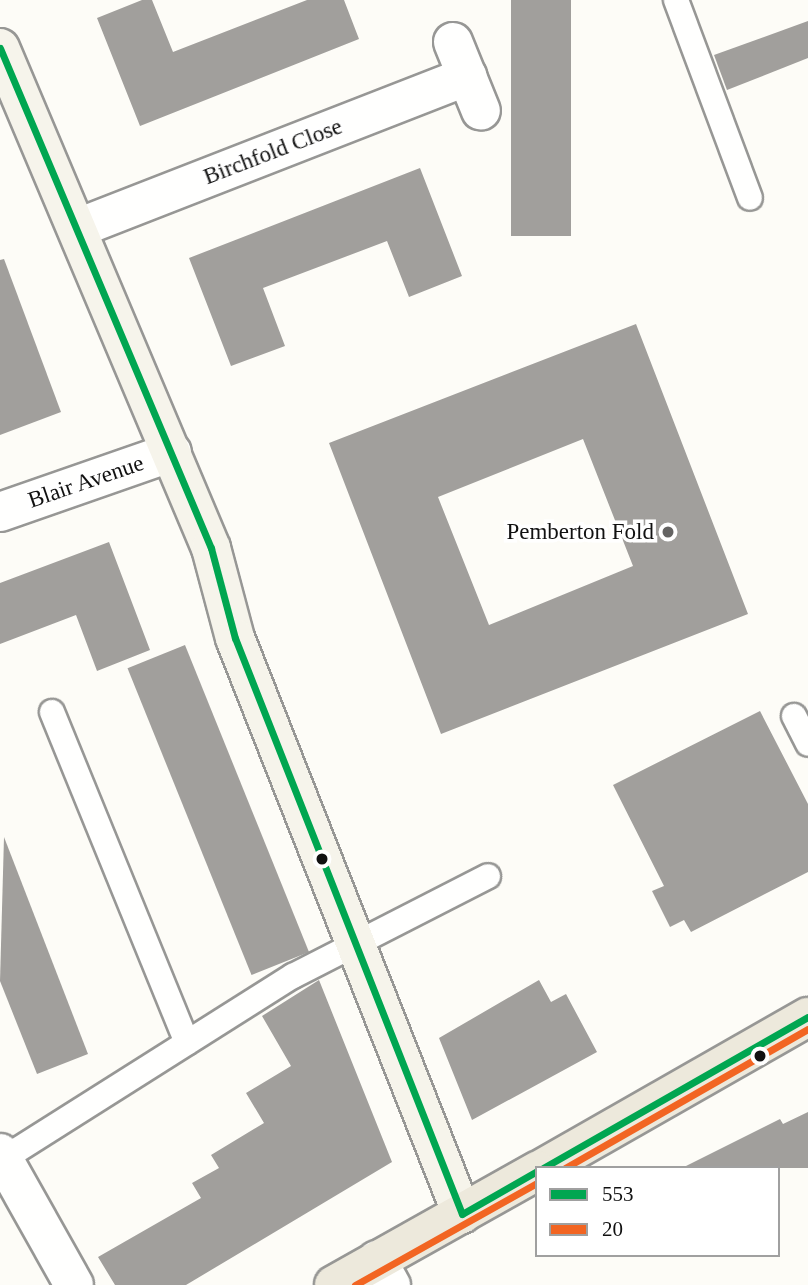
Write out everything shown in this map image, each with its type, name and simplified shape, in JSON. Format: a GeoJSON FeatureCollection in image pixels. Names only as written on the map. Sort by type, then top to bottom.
{"type":"FeatureCollection","features":[{"type":"Feature","properties":{"kind":"main road"},"geometry":{"type":"LineString","coordinates":[[546,1166],[808,1017]]}},
{"type":"Feature","properties":{"kind":"main road"},"geometry":{"type":"LineString","coordinates":[[334,1285],[384,1273],[462,1214],[535,1172]]}},
{"type":"Feature","properties":{"kind":"street"},"geometry":{"type":"LineString","coordinates":[[0,48],[211,548],[235,638],[462,1214]]}},
{"type":"Feature","properties":{"kind":"street","name":"Birchfold Close"},"geometry":{"type":"LineString","coordinates":[[78,228],[460,59],[481,111]]}},
{"type":"Feature","properties":{"kind":"street","name":"Blair Avenue"},"geometry":{"type":"LineString","coordinates":[[0,512],[172,452]]}},
{"type":"Feature","properties":{"kind":"street"},"geometry":{"type":"LineString","coordinates":[[1,1158],[74,1285]]}},
{"type":"Feature","properties":{"kind":"lane"},"geometry":{"type":"LineString","coordinates":[[676,0],[750,198]]}},
{"type":"Feature","properties":{"kind":"lane"},"geometry":{"type":"LineString","coordinates":[[52,712],[187,1043]]}},
{"type":"Feature","properties":{"kind":"lane"},"geometry":{"type":"LineString","coordinates":[[794,716],[808,744]]}},
{"type":"Feature","properties":{"kind":"lane"},"geometry":{"type":"LineString","coordinates":[[1,1158],[355,943],[488,876]]}},
{"type":"Feature","properties":{"kind":"building"},"geometry":{"type":"Polygon","coordinates":[[[142,0],[152,0],[173,52],[307,0],[344,0],[359,39],[140,126],[97,18],[142,0]]]}},
{"type":"Feature","properties":{"kind":"building"},"geometry":{"type":"Polygon","coordinates":[[[511,0],[571,0],[571,236],[511,236],[511,0]]]}},
{"type":"Feature","properties":{"kind":"building"},"geometry":{"type":"Polygon","coordinates":[[[808,21],[808,58],[727,90],[714,55],[808,21]]]}},
{"type":"Feature","properties":{"kind":"building"},"geometry":{"type":"Polygon","coordinates":[[[420,168],[462,276],[409,297],[387,241],[263,288],[285,346],[231,366],[189,258],[420,168]]]}},
{"type":"Feature","properties":{"kind":"building"},"geometry":{"type":"Polygon","coordinates":[[[4,259],[61,412],[0,435],[0,260],[4,259]]]}},
{"type":"Feature","properties":{"kind":"building","name":"Pemberton Fold"},"geometry":{"type":"Polygon","coordinates":[[[636,324],[748,614],[441,734],[329,443],[636,324]],[[583,439],[438,497],[489,625],[633,566],[583,439]]]}},
{"type":"Feature","properties":{"kind":"building"},"geometry":{"type":"Polygon","coordinates":[[[109,542],[150,650],[97,671],[76,615],[0,644],[0,583],[109,542]]]}},
{"type":"Feature","properties":{"kind":"building"},"geometry":{"type":"Polygon","coordinates":[[[185,645],[309,952],[252,975],[128,668],[185,645]]]}},
{"type":"Feature","properties":{"kind":"building"},"geometry":{"type":"Polygon","coordinates":[[[760,711],[808,804],[808,872],[691,932],[684,920],[670,927],[652,891],[664,886],[613,785],[760,711]]]}},
{"type":"Feature","properties":{"kind":"building"},"geometry":{"type":"Polygon","coordinates":[[[4,837],[88,1054],[37,1074],[0,981],[4,837]]]}},
{"type":"Feature","properties":{"kind":"building"},"geometry":{"type":"Polygon","coordinates":[[[319,980],[392,1162],[186,1285],[115,1285],[98,1257],[201,1198],[192,1183],[219,1168],[211,1155],[264,1123],[246,1093],[291,1066],[262,1016],[319,980]]]}},
{"type":"Feature","properties":{"kind":"building"},"geometry":{"type":"Polygon","coordinates":[[[539,980],[551,1002],[566,994],[597,1052],[472,1120],[439,1038],[539,980]]]}},
{"type":"Feature","properties":{"kind":"building"},"geometry":{"type":"Polygon","coordinates":[[[808,1112],[808,1168],[686,1166],[780,1119],[783,1124],[808,1112]]]}},
{"type":"Feature","properties":{"kind":"transit line","name":"553"},"geometry":{"type":"LineString","coordinates":[[0,48],[211,548],[235,638],[462,1214],[535,1172]]}},
{"type":"Feature","properties":{"kind":"transit line","name":"553"},"geometry":{"type":"LineString","coordinates":[[547,1166],[808,1017]]}},
{"type":"Feature","properties":{"kind":"transit line","name":"20"},"geometry":{"type":"LineString","coordinates":[[568,1166],[808,1029]]}},
{"type":"Feature","properties":{"kind":"transit line","name":"20"},"geometry":{"type":"LineString","coordinates":[[355,1285],[535,1184]]}},
{"type":"Feature","properties":{"kind":"place","name":"Pemberton Fold"},"geometry":{"type":"Point","coordinates":[668,532]}}]}
